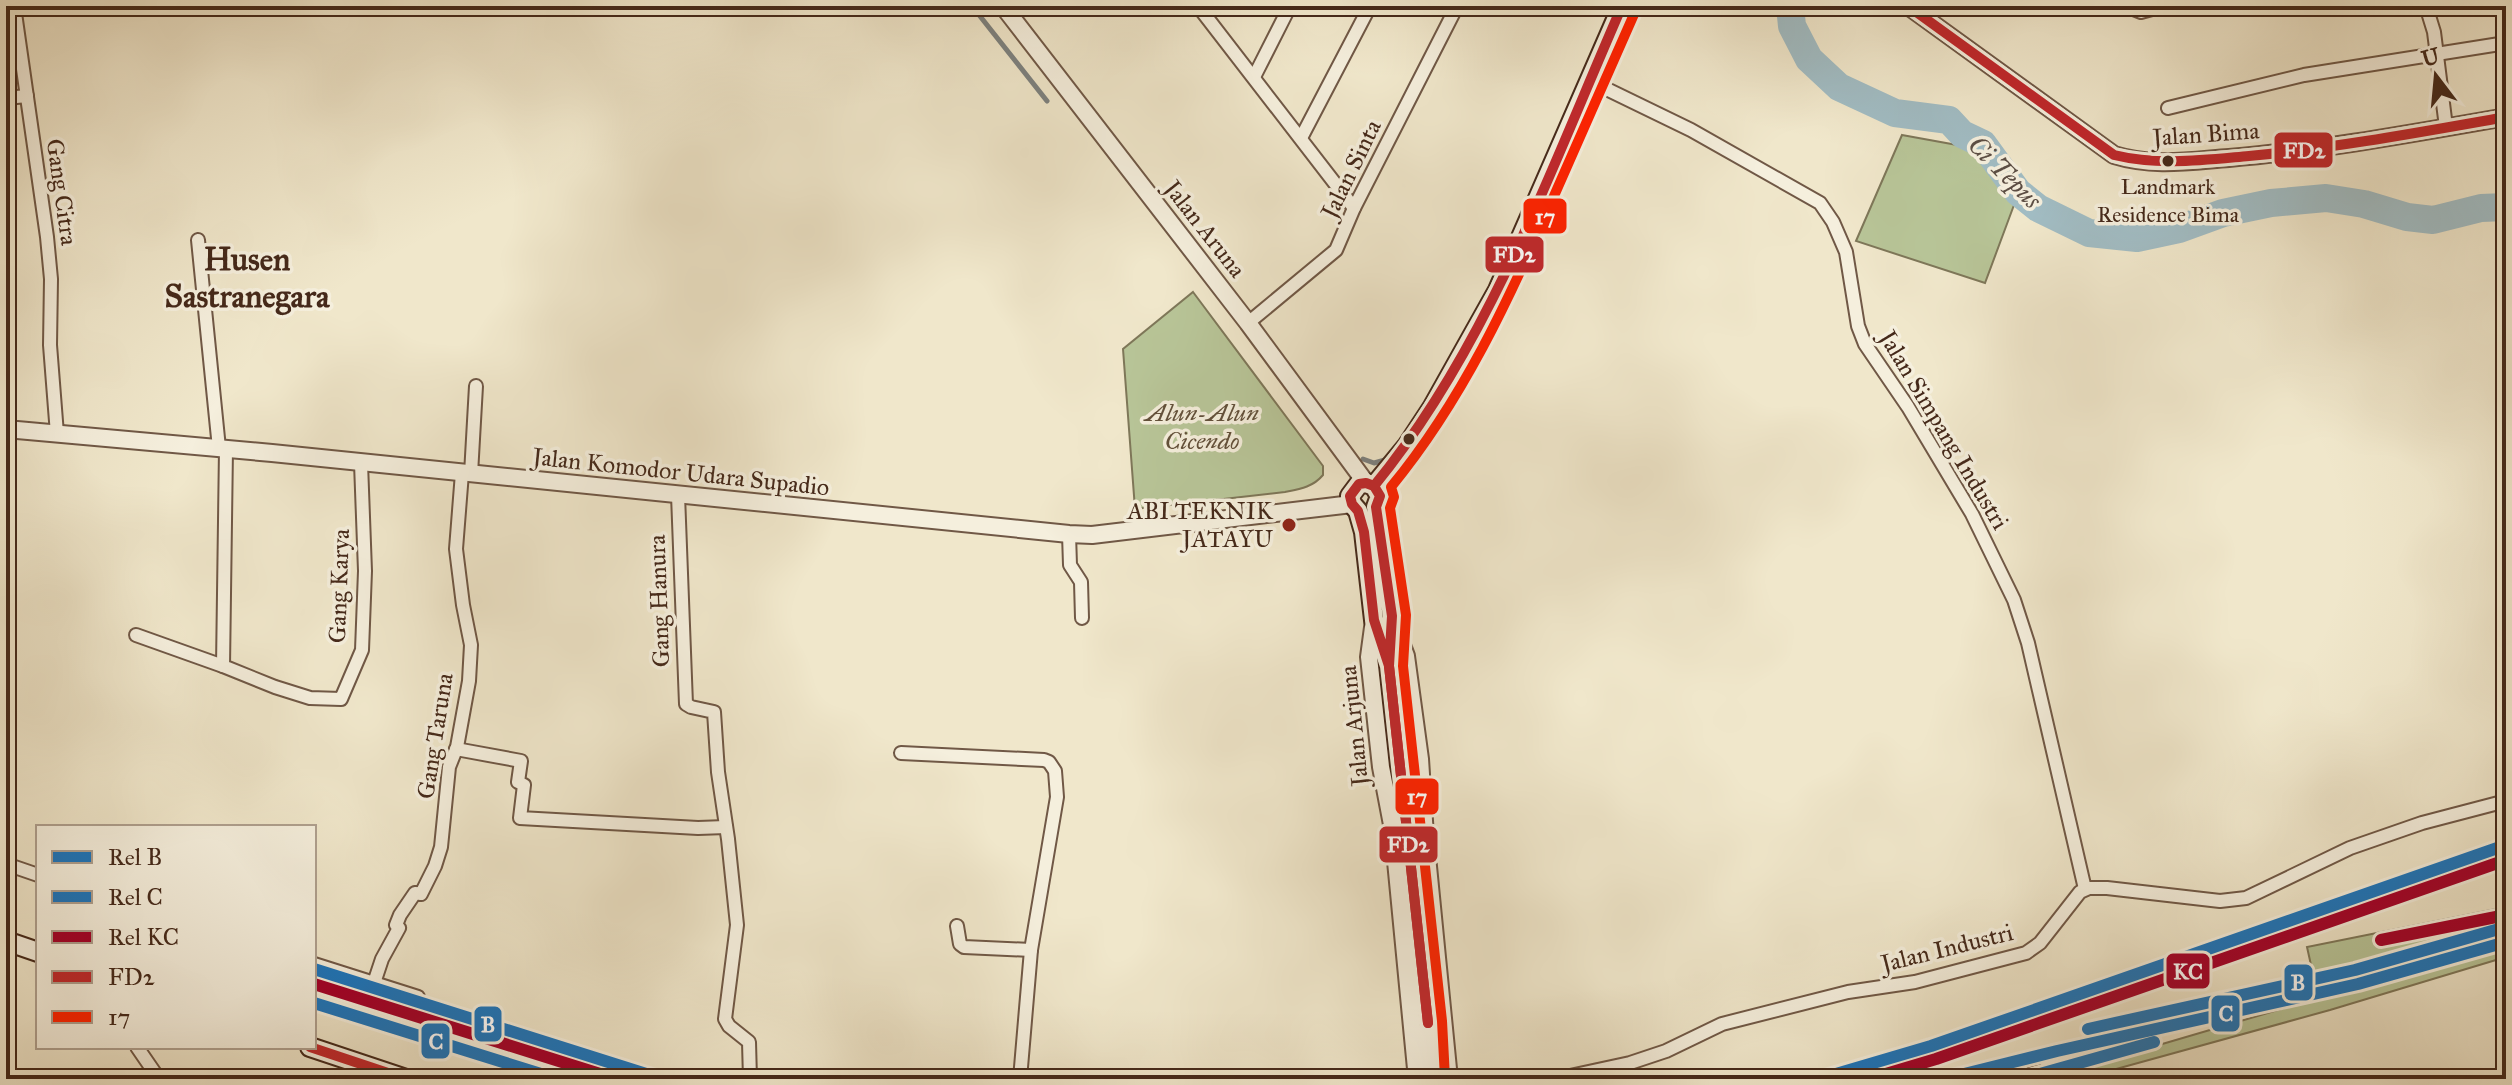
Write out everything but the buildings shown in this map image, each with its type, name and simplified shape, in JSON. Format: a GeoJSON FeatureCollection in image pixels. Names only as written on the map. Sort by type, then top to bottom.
{"type":"FeatureCollection","features":[{"type":"Feature","properties":{"kind":"main road"},"geometry":{"type":"LineString","coordinates":[[1362,507],[1350,496],[1353,489],[1359,484],[1370,484],[1407,446],[1432,408],[1498,290],[1622,6]]}},
{"type":"Feature","properties":{"kind":"main road","name":"Jalan Arjuna"},"geometry":{"type":"LineString","coordinates":[[1370,484],[1380,496],[1362,507],[1383,618]]}},
{"type":"Feature","properties":{"kind":"main road"},"geometry":{"type":"LineString","coordinates":[[1383,618],[1428,1023],[1431,1079]]}},
{"type":"Feature","properties":{"kind":"main road"},"geometry":{"type":"LineString","coordinates":[[6,941],[36,951]]}},
{"type":"Feature","properties":{"kind":"main road"},"geometry":{"type":"LineString","coordinates":[[316,1049],[406,1079]]}},
{"type":"Feature","properties":{"kind":"street","name":"Gang Citra"},"geometry":{"type":"LineString","coordinates":[[14,6],[47,237],[51,279],[50,345],[57,434]]}},
{"type":"Feature","properties":{"kind":"street","name":"Jalan Aruna"},"geometry":{"type":"LineString","coordinates":[[1003,6],[1370,484]]}},
{"type":"Feature","properties":{"kind":"street"},"geometry":{"type":"LineString","coordinates":[[1254,77],[1290,6]]}},
{"type":"Feature","properties":{"kind":"street"},"geometry":{"type":"LineString","coordinates":[[1301,138],[1370,6]]}},
{"type":"Feature","properties":{"kind":"street","name":"Jalan Sinta"},"geometry":{"type":"LineString","coordinates":[[1248,323],[1336,250],[1354,208],[1457,6]]}},
{"type":"Feature","properties":{"kind":"street","name":"Jalan Bima"},"geometry":{"type":"LineString","coordinates":[[1908,6],[2114,155],[2136,162],[2162,164],[2260,156],[2506,117]]}},
{"type":"Feature","properties":{"kind":"street"},"geometry":{"type":"LineString","coordinates":[[2126,6],[2141,12],[2163,6]]}},
{"type":"Feature","properties":{"kind":"street"},"geometry":{"type":"LineString","coordinates":[[2426,6],[2434,32],[2446,127]]}},
{"type":"Feature","properties":{"kind":"street"},"geometry":{"type":"LineString","coordinates":[[1202,8],[1354,208]]}},
{"type":"Feature","properties":{"kind":"street"},"geometry":{"type":"LineString","coordinates":[[2168,108],[2304,75],[2506,43]]}},
{"type":"Feature","properties":{"kind":"street","name":"Jalan Simpang Industri"},"geometry":{"type":"LineString","coordinates":[[1588,80],[1691,130],[1820,203],[1833,222],[1846,252],[1858,326],[1865,344],[1908,407],[1972,514],[2014,600],[2028,643],[2085,889]]}},
{"type":"Feature","properties":{"kind":"street"},"geometry":{"type":"LineString","coordinates":[[6,98],[27,96]]}},
{"type":"Feature","properties":{"kind":"street"},"geometry":{"type":"LineString","coordinates":[[136,635],[223,666],[222,449],[198,240]]}},
{"type":"Feature","properties":{"kind":"street","name":"Gang Taruna"},"geometry":{"type":"LineString","coordinates":[[374,983],[382,959],[399,928],[396,925],[400,915],[415,893],[421,894],[435,866],[441,847],[449,767],[466,702],[471,645],[456,549],[476,386]]}},
{"type":"Feature","properties":{"kind":"street","name":"Jalan Komodor Udara Supadio"},"geometry":{"type":"LineString","coordinates":[[6,429],[1069,534],[1092,535],[1362,507]]}},
{"type":"Feature","properties":{"kind":"street","name":"Gang Karya"},"geometry":{"type":"LineString","coordinates":[[223,666],[310,698],[341,699],[362,650],[365,571],[361,463]]}},
{"type":"Feature","properties":{"kind":"street","name":"Gang Hanura"},"geometry":{"type":"LineString","coordinates":[[678,495],[686,704],[714,712],[726,827]]}},
{"type":"Feature","properties":{"kind":"street"},"geometry":{"type":"LineString","coordinates":[[1069,534],[1070,565],[1081,582],[1082,618]]}},
{"type":"Feature","properties":{"kind":"street","name":"Jalan Arjuna"},"geometry":{"type":"LineString","coordinates":[[1383,618],[1369,657],[1381,767],[1393,830],[1417,1079]]}},
{"type":"Feature","properties":{"kind":"street","name":"Jalan Arjuna"},"geometry":{"type":"LineString","coordinates":[[1383,618],[1406,656],[1420,759],[1449,1079]]}},
{"type":"Feature","properties":{"kind":"street"},"geometry":{"type":"LineString","coordinates":[[456,749],[521,761],[518,782],[524,785],[520,818],[726,827],[737,925],[725,1019],[749,1042],[750,1079]]}},
{"type":"Feature","properties":{"kind":"street"},"geometry":{"type":"LineString","coordinates":[[901,753],[1044,760],[1055,771],[1057,797],[1031,950],[1020,1079]]}},
{"type":"Feature","properties":{"kind":"street"},"geometry":{"type":"LineString","coordinates":[[2085,889],[2107,888],[2220,901],[2246,898],[2350,848],[2422,823],[2506,801]]}},
{"type":"Feature","properties":{"kind":"street"},"geometry":{"type":"LineString","coordinates":[[6,864],[36,874]]}},
{"type":"Feature","properties":{"kind":"street","name":"Jalan Industri"},"geometry":{"type":"LineString","coordinates":[[1556,1079],[1642,1059],[1722,1024],[1848,992],[1915,982],[2026,953],[2040,943],[2085,889]]}},
{"type":"Feature","properties":{"kind":"street"},"geometry":{"type":"LineString","coordinates":[[957,926],[960,944],[964,947],[1031,950]]}},
{"type":"Feature","properties":{"kind":"street"},"geometry":{"type":"LineString","coordinates":[[316,965],[418,997]]}},
{"type":"Feature","properties":{"kind":"street"},"geometry":{"type":"LineString","coordinates":[[138,1049],[159,1079]]}},
{"type":"Feature","properties":{"kind":"green space"},"geometry":{"type":"Polygon","coordinates":[[[1902,135],[1957,145],[1977,153],[2014,205],[1985,283],[1856,241],[1902,135]]]}},
{"type":"Feature","properties":{"kind":"green space","name":"Alun-Alun Cicendo"},"geometry":{"type":"Polygon","coordinates":[[[1193,292],[1323,466],[1323,475],[1315,482],[1285,492],[1135,509],[1123,349],[1193,292]]]}},
{"type":"Feature","properties":{"kind":"green space"},"geometry":{"type":"Polygon","coordinates":[[[2506,907],[2506,920],[2313,974],[2307,947],[2506,907]]]}},
{"type":"Feature","properties":{"kind":"green space"},"geometry":{"type":"Polygon","coordinates":[[[2506,943],[2506,957],[2330,1010],[2080,1079],[2070,1079],[2067,1072],[2506,943]]]}},
{"type":"Feature","properties":{"kind":"waterway"},"geometry":{"type":"LineString","coordinates":[[972,6],[1047,101]]}},
{"type":"Feature","properties":{"kind":"waterway","name":"Ci Tepus"},"geometry":{"type":"LineString","coordinates":[[1790,6],[1792,26],[1809,59],[1839,87],[1895,113],[1949,120],[1962,134],[1983,144],[2018,192],[2038,208],[2089,233],[2137,238],[2179,229],[2223,213],[2271,203],[2326,198],[2433,220],[2481,208],[2506,207]]}},
{"type":"Feature","properties":{"kind":"waterway"},"geometry":{"type":"LineString","coordinates":[[1363,459],[1374,463],[1385,460]]}},
{"type":"Feature","properties":{"kind":"railway"},"geometry":{"type":"LineString","coordinates":[[1983,1079],[2123,1041],[2355,970]]}},
{"type":"Feature","properties":{"kind":"rail line","name":"B"},"geometry":{"type":"LineString","coordinates":[[1819,1079],[1931,1046],[2506,845]]}},
{"type":"Feature","properties":{"kind":"rail line","name":"KC"},"geometry":{"type":"LineString","coordinates":[[1869,1079],[1936,1059],[2506,860]]}},
{"type":"Feature","properties":{"kind":"rail line","name":"KC"},"geometry":{"type":"LineString","coordinates":[[2381,940],[2506,915]]}},
{"type":"Feature","properties":{"kind":"rail line","name":"B"},"geometry":{"type":"LineString","coordinates":[[2088,1029],[2355,970],[2506,927]]}},
{"type":"Feature","properties":{"kind":"rail line","name":"C"},"geometry":{"type":"LineString","coordinates":[[1944,1079],[2358,984],[2506,942]]}},
{"type":"Feature","properties":{"kind":"rail line","name":"B"},"geometry":{"type":"LineString","coordinates":[[316,970],[662,1079]]}},
{"type":"Feature","properties":{"kind":"rail line","name":"KC"},"geometry":{"type":"LineString","coordinates":[[316,985],[616,1079]]}},
{"type":"Feature","properties":{"kind":"rail line","name":"C"},"geometry":{"type":"LineString","coordinates":[[316,1004],[557,1079]]}},
{"type":"Feature","properties":{"kind":"rail line","name":"B"},"geometry":{"type":"LineString","coordinates":[[2022,1079],[2154,1042]]}},
{"type":"Feature","properties":{"kind":"transit line","name":"FD2"},"geometry":{"type":"LineString","coordinates":[[1374,486],[1414,433],[1483,317],[1542,193],[1622,6]]}},
{"type":"Feature","properties":{"kind":"transit line","name":"FD2"},"geometry":{"type":"LineString","coordinates":[[1908,6],[2114,155],[2182,161],[2281,153],[2506,117]]}},
{"type":"Feature","properties":{"kind":"transit line","name":"17"},"geometry":{"type":"LineString","coordinates":[[1445,1078],[1442,1021],[1403,666],[1406,615],[1390,508],[1394,497],[1391,487],[1440,420],[1483,348],[1635,12]]}},
{"type":"Feature","properties":{"kind":"transit line","name":"FD2"},"geometry":{"type":"LineString","coordinates":[[1366,483],[1374,486],[1380,496],[1376,507],[1392,616],[1389,666],[1374,620],[1364,532],[1350,496],[1359,484],[1366,483]]}},
{"type":"Feature","properties":{"kind":"transit line","name":"FD2"},"geometry":{"type":"LineString","coordinates":[[1389,666],[1428,1023]]}},
{"type":"Feature","properties":{"kind":"transit line","name":"FD2"},"geometry":{"type":"LineString","coordinates":[[1389,666],[1428,1023]]}},
{"type":"Feature","properties":{"kind":"transit line","name":"FD2"},"geometry":{"type":"LineString","coordinates":[[316,1049],[406,1079]]}},
{"type":"Feature","properties":{"kind":"place","name":"Landmark Residence Bima"},"geometry":{"type":"Point","coordinates":[2168,161]}},
{"type":"Feature","properties":{"kind":"place","name":"ABI TEKNIK JATAYU"},"geometry":{"type":"Point","coordinates":[1289,525]}},
{"type":"Feature","properties":{"kind":"district","name":"Husen Sastranegara"},"geometry":{"type":"Point","coordinates":[247,278]}}]}
